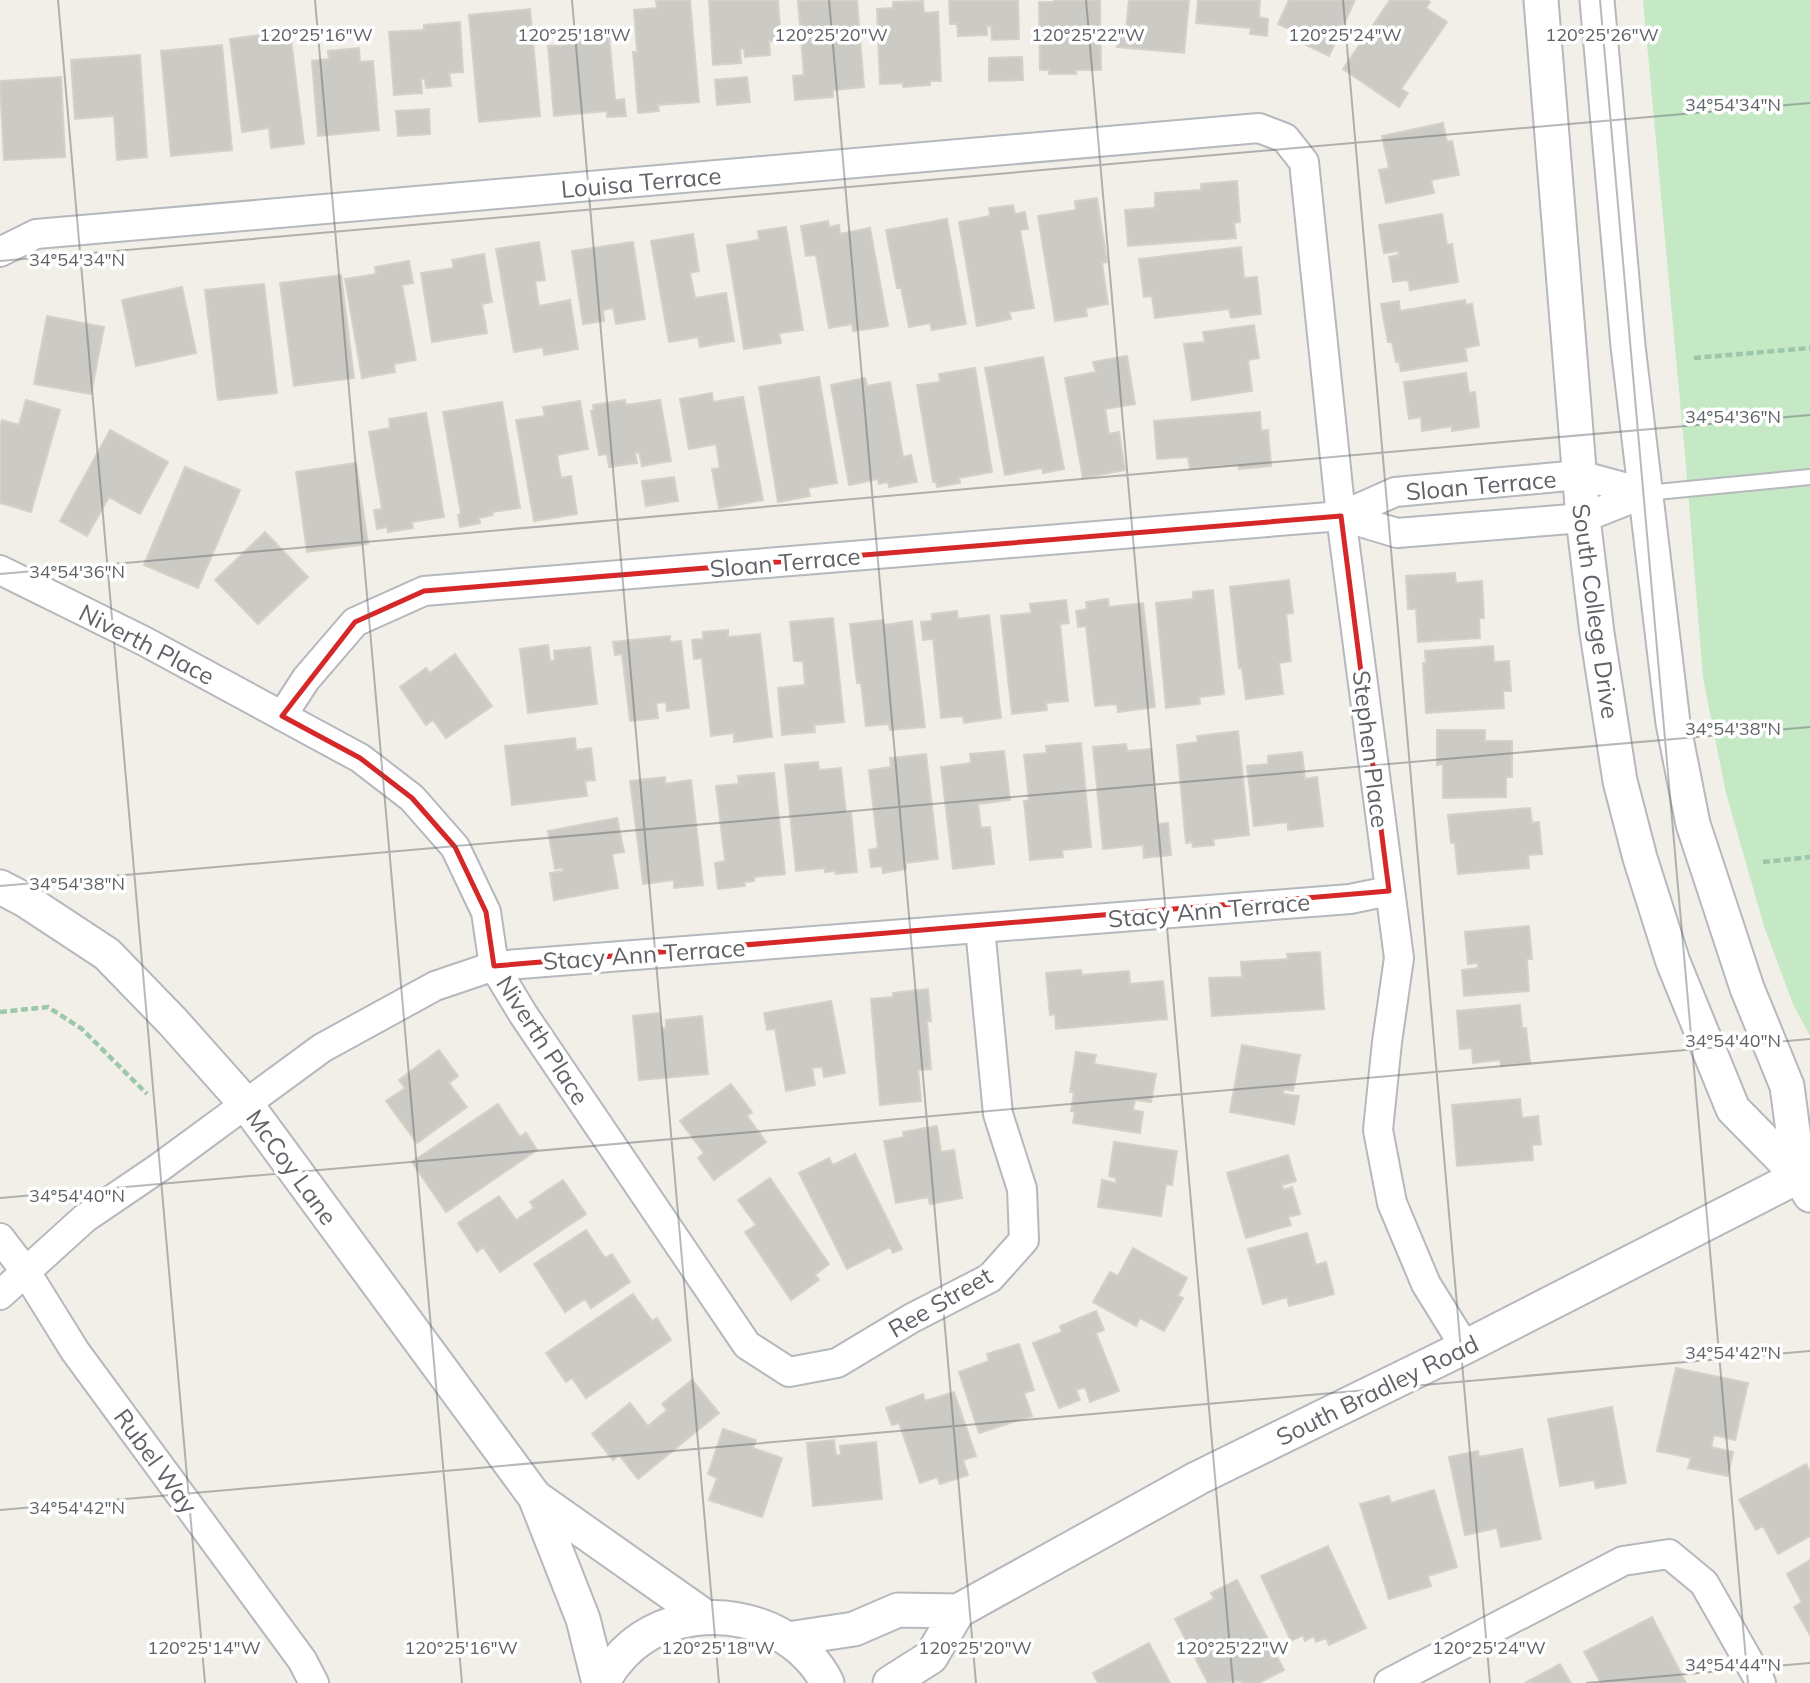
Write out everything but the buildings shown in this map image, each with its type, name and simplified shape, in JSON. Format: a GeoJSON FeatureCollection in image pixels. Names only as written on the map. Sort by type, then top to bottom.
{"type":"FeatureCollection","features":[{"type":"Feature","properties":{"kind":"street","name":"South College Drive"},"geometry":{"type":"LineString","coordinates":[[1541,0],[1578,475],[1597,633],[1620,781],[1640,858],[1673,962],[1733,1109],[1805,1185]]}},
{"type":"Feature","properties":{"kind":"street"},"geometry":{"type":"LineString","coordinates":[[1597,0],[1628,346],[1673,723],[1693,824],[1747,988],[1787,1086],[1805,1185]]}},
{"type":"Feature","properties":{"kind":"street","name":"Louisa Terrace"},"geometry":{"type":"LineString","coordinates":[[0,252],[36,234],[1259,128],[1285,138]]}},
{"type":"Feature","properties":{"kind":"street","name":"Stephen Place"},"geometry":{"type":"LineString","coordinates":[[1285,138],[1304,162],[1341,516],[1399,958],[1378,1130],[1392,1203],[1426,1284],[1465,1348]]}},
{"type":"Feature","properties":{"kind":"street","name":"Sloan Terrace"},"geometry":{"type":"LineString","coordinates":[[282,716],[306,679],[355,622],[425,592],[1341,516],[1395,492],[1578,475],[1646,493]]}},
{"type":"Feature","properties":{"kind":"street","name":"Sloan Terrace"},"geometry":{"type":"LineString","coordinates":[[1341,516],[1397,533],[1583,518],[1646,493]]}},
{"type":"Feature","properties":{"kind":"street","name":"Niverth Place"},"geometry":{"type":"LineString","coordinates":[[0,570],[144,641],[360,758],[412,797],[455,847],[486,912],[494,966],[523,1014],[747,1345],[789,1372]]}},
{"type":"Feature","properties":{"kind":"street","name":"McCoy Lane"},"geometry":{"type":"LineString","coordinates":[[0,887],[25,900],[107,954],[173,1022],[246,1104],[535,1497],[583,1619],[600,1683]]}},
{"type":"Feature","properties":{"kind":"street","name":"Stacy Ann Terrace"},"geometry":{"type":"LineString","coordinates":[[0,1295],[85,1218],[322,1048],[435,986],[494,966],[1350,899],[1389,891]]}},
{"type":"Feature","properties":{"kind":"street","name":"Ree Street"},"geometry":{"type":"LineString","coordinates":[[789,1372],[837,1363],[912,1318],[990,1278],[1024,1240],[1022,1188],[998,1114],[980,928]]}},
{"type":"Feature","properties":{"kind":"street","name":"South Bradley Road"},"geometry":{"type":"LineString","coordinates":[[788,1639],[855,1629],[898,1610],[958,1611],[1198,1478],[1805,1185]]}},
{"type":"Feature","properties":{"kind":"street","name":"Rubel Way"},"geometry":{"type":"LineString","coordinates":[[0,1238],[26,1272],[75,1350],[302,1660],[314,1683]]}},
{"type":"Feature","properties":{"kind":"street","name":"McCoy Lane"},"geometry":{"type":"LineString","coordinates":[[535,1497],[704,1616]]}},
{"type":"Feature","properties":{"kind":"street"},"geometry":{"type":"LineString","coordinates":[[1389,1683],[1623,1560],[1669,1554],[1704,1583],[1761,1683]]}},
{"type":"Feature","properties":{"kind":"street"},"geometry":{"type":"LineString","coordinates":[[890,1683],[931,1657],[958,1611]]}},
{"type":"Feature","properties":{"kind":"street"},"geometry":{"type":"LineString","coordinates":[[600,1683],[618,1659],[643,1638],[672,1623],[704,1616],[734,1618],[753,1623],[788,1639],[809,1657],[827,1683]]}},
{"type":"Feature","properties":{"kind":"lane"},"geometry":{"type":"LineString","coordinates":[[1646,493],[1810,477]]}},
{"type":"Feature","properties":{"kind":"path"},"geometry":{"type":"LineString","coordinates":[[1694,358],[1810,348]]}},
{"type":"Feature","properties":{"kind":"path"},"geometry":{"type":"LineString","coordinates":[[1763,862],[1810,857]]}},
{"type":"Feature","properties":{"kind":"path"},"geometry":{"type":"LineString","coordinates":[[0,1012],[48,1007],[82,1029],[147,1094]]}},
{"type":"Feature","properties":{"kind":"highlighted area"},"geometry":{"type":"Polygon","coordinates":[[[1341,516],[1389,891],[494,966],[486,912],[455,847],[412,798],[360,758],[282,716],[355,622],[424,591],[1341,516]]]}},
{"type":"Feature","properties":{"kind":"green space"},"geometry":{"type":"Polygon","coordinates":[[[1643,0],[1810,0],[1810,1036],[1793,1004],[1764,926],[1726,793],[1703,678],[1643,0]]]}}]}
